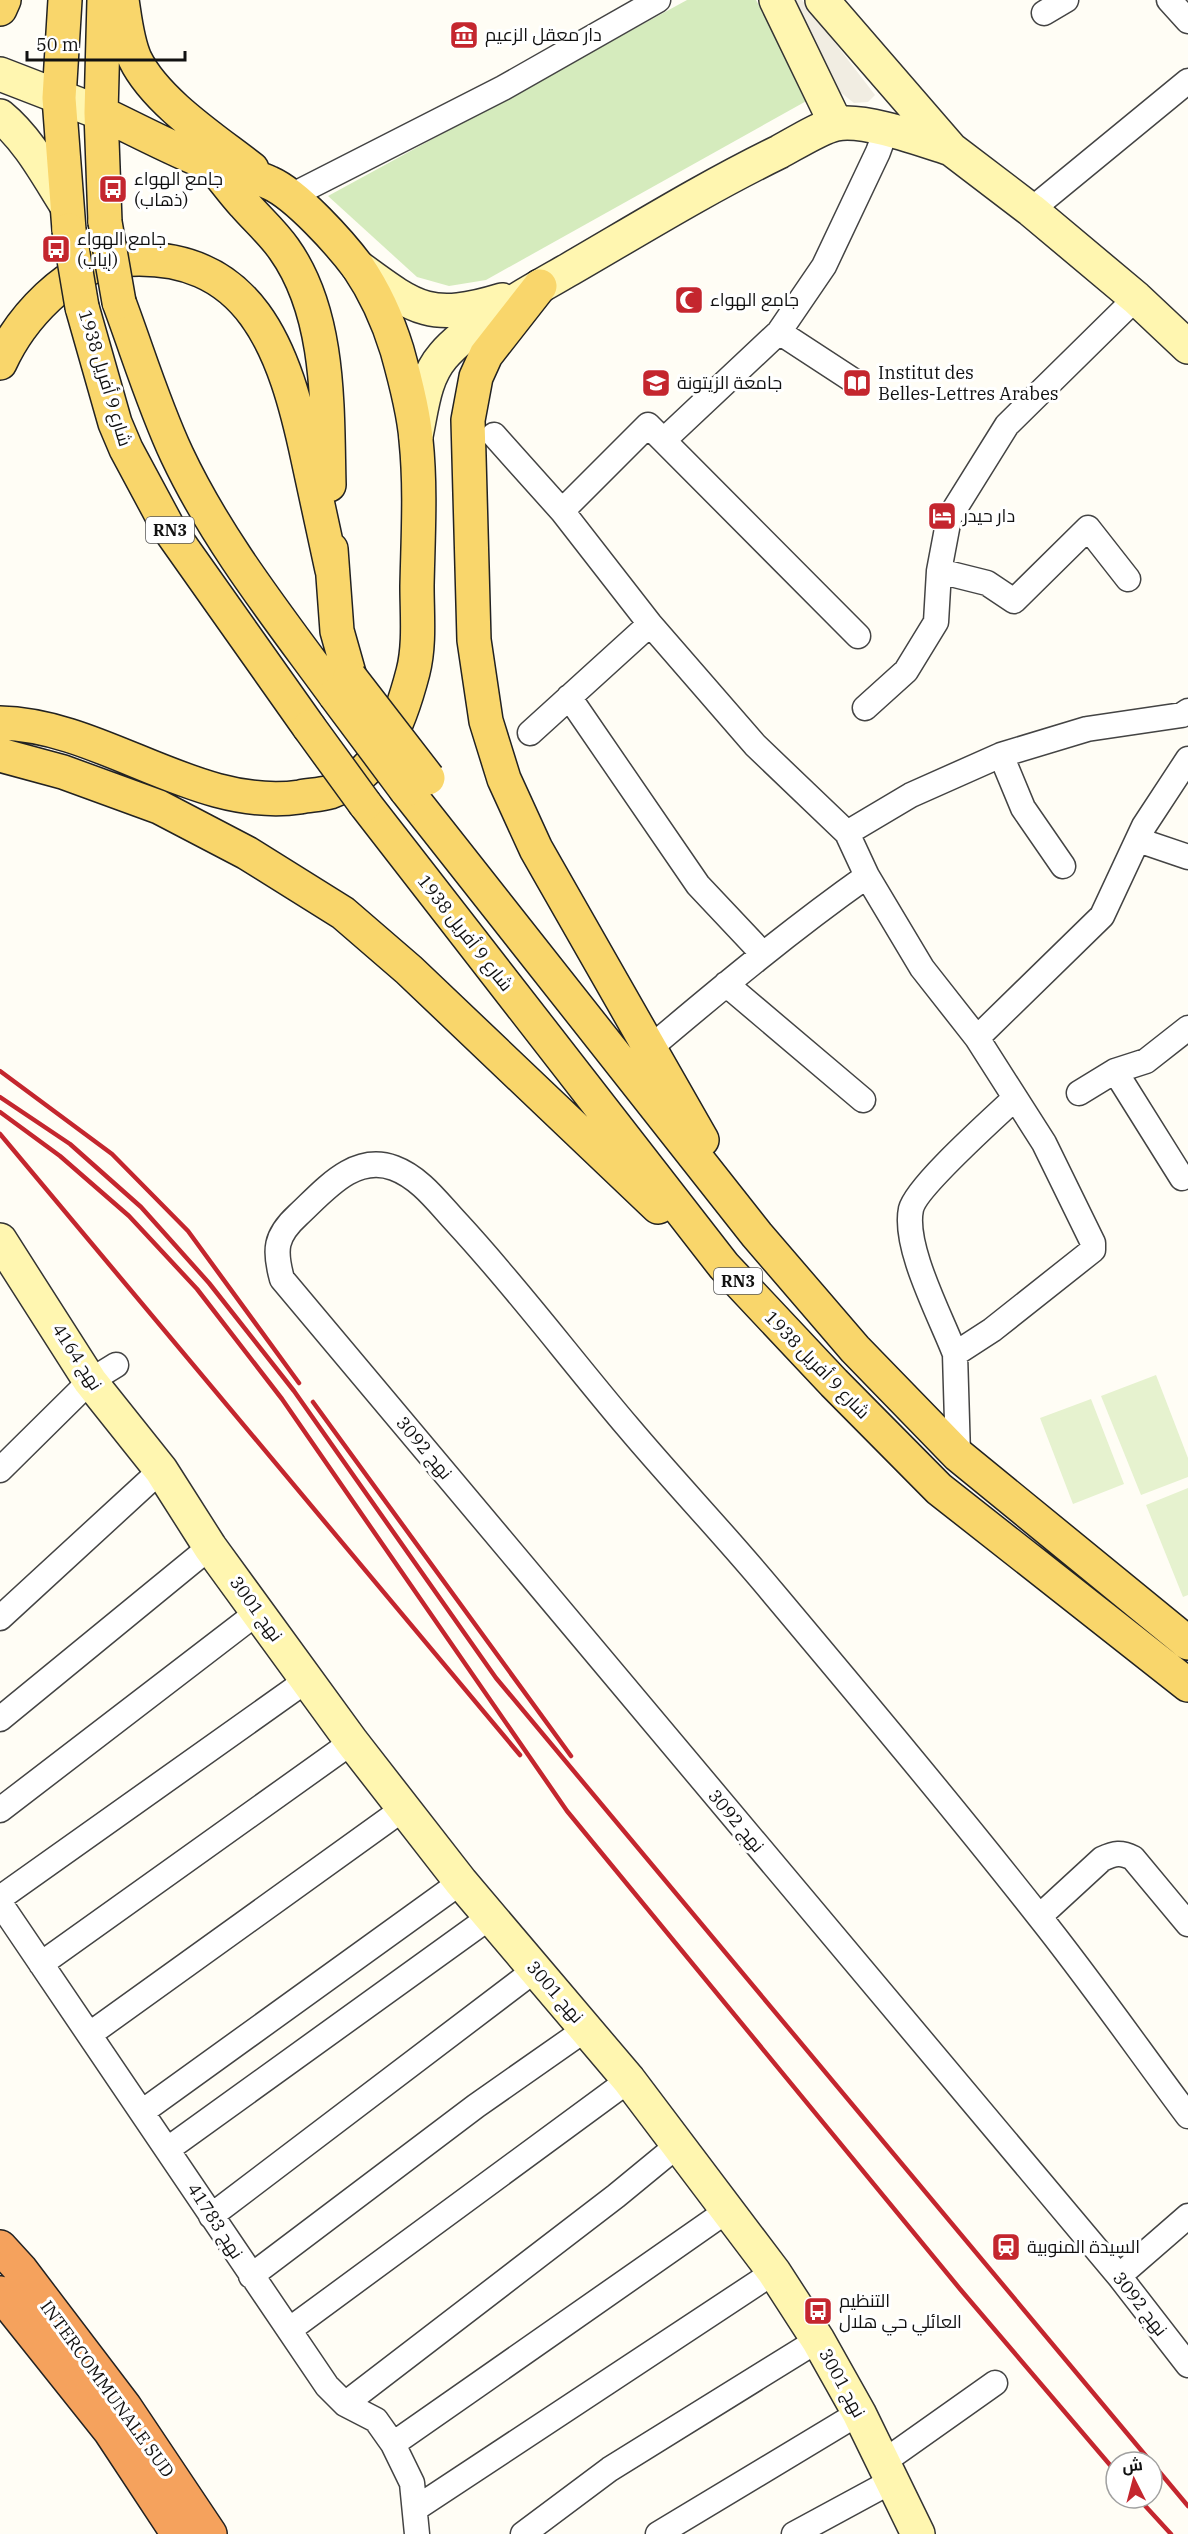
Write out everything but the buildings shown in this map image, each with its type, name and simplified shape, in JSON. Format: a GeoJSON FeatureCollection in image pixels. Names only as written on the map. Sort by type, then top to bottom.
{"type":"FeatureCollection","features":[{"type":"Feature","properties":{"kind":"highway","name":"INTERCOMMUNALE SUD"},"geometry":{"type":"LineString","coordinates":[[0,2247],[125,2407],[210,2534]]}},
{"type":"Feature","properties":{"kind":"highway","name":"INTERCOMMUNALE SUD"},"geometry":{"type":"LineString","coordinates":[[0,2293],[110,2431],[178,2534]]}},
{"type":"Feature","properties":{"kind":"main road"},"geometry":{"type":"LineString","coordinates":[[0,9],[3,0]]}},
{"type":"Feature","properties":{"kind":"main road","name":"شارع 9 أفريل 1938"},"geometry":{"type":"LineString","coordinates":[[65,0],[59,98],[67,216],[82,307],[115,423],[126,449],[176,539],[365,804],[724,1266],[834,1383],[939,1489],[1188,1685]]}},
{"type":"Feature","properties":{"kind":"main road","name":"شارع 9 أفريل 1938"},"geometry":{"type":"LineString","coordinates":[[104,0],[101,113],[105,222],[119,302],[163,423],[178,457],[226,545],[342,686],[417,784],[587,1018],[757,1235],[855,1349],[958,1455],[1188,1642]]}},
{"type":"Feature","properties":{"kind":"main road"},"geometry":{"type":"LineString","coordinates":[[0,723],[22,724],[85,741],[238,796],[265,800],[285,799],[327,793],[357,779],[374,763],[386,745],[414,669],[418,534],[416,438],[397,351],[384,313],[358,267],[333,238],[281,190],[184,116],[149,79],[136,59],[122,0]]}},
{"type":"Feature","properties":{"kind":"main road"},"geometry":{"type":"LineString","coordinates":[[101,113],[212,165],[281,190]]}},
{"type":"Feature","properties":{"kind":"main road"},"geometry":{"type":"LineString","coordinates":[[212,165],[242,203],[284,249],[305,288],[317,326],[324,368],[332,570],[342,686]]}},
{"type":"Feature","properties":{"kind":"main road"},"geometry":{"type":"LineString","coordinates":[[0,363],[24,321],[54,291],[81,273],[109,261],[145,258],[167,260],[201,271],[223,283],[237,293],[259,319],[273,342],[284,369],[303,437],[332,570]]}},
{"type":"Feature","properties":{"kind":"main road"},"geometry":{"type":"LineString","coordinates":[[540,286],[486,355],[476,377],[468,420],[474,640],[486,721],[504,779],[536,849],[757,1235]]}},
{"type":"Feature","properties":{"kind":"main road"},"geometry":{"type":"LineString","coordinates":[[0,755],[63,772],[159,807],[247,852],[343,913],[409,970],[644,1195],[724,1266]]}},
{"type":"Feature","properties":{"kind":"street"},"geometry":{"type":"LineString","coordinates":[[281,190],[405,139],[503,88],[658,0]]}},
{"type":"Feature","properties":{"kind":"street"},"geometry":{"type":"LineString","coordinates":[[776,0],[836,124]]}},
{"type":"Feature","properties":{"kind":"street"},"geometry":{"type":"LineString","coordinates":[[822,0],[951,149],[1031,210],[1136,298],[1188,347]]}},
{"type":"Feature","properties":{"kind":"street"},"geometry":{"type":"LineString","coordinates":[[1044,13],[1066,0]]}},
{"type":"Feature","properties":{"kind":"street"},"geometry":{"type":"LineString","coordinates":[[1169,0],[1188,21]]}},
{"type":"Feature","properties":{"kind":"street"},"geometry":{"type":"LineString","coordinates":[[0,74],[101,113]]}},
{"type":"Feature","properties":{"kind":"street"},"geometry":{"type":"LineString","coordinates":[[1031,210],[1188,81]]}},
{"type":"Feature","properties":{"kind":"street"},"geometry":{"type":"LineString","coordinates":[[0,116],[35,156],[67,216]]}},
{"type":"Feature","properties":{"kind":"street"},"geometry":{"type":"LineString","coordinates":[[416,438],[424,392],[435,366],[458,339],[540,286],[726,178],[836,124],[857,124],[886,130],[951,149]]}},
{"type":"Feature","properties":{"kind":"street"},"geometry":{"type":"LineString","coordinates":[[664,440],[779,332],[824,266],[878,152],[886,130]]}},
{"type":"Feature","properties":{"kind":"street"},"geometry":{"type":"LineString","coordinates":[[358,267],[397,296],[419,307],[438,311],[466,310],[540,286]]}},
{"type":"Feature","properties":{"kind":"street"},"geometry":{"type":"LineString","coordinates":[[865,708],[906,671],[936,622],[939,571],[949,518],[1007,425],[1136,298]]}},
{"type":"Feature","properties":{"kind":"street"},"geometry":{"type":"LineString","coordinates":[[779,332],[854,381]]}},
{"type":"Feature","properties":{"kind":"street"},"geometry":{"type":"LineString","coordinates":[[562,511],[648,425],[858,636]]}},
{"type":"Feature","properties":{"kind":"street"},"geometry":{"type":"LineString","coordinates":[[494,435],[562,511],[650,624],[755,745],[847,833],[867,876],[922,968],[976,1038],[1044,1143],[1094,1243],[1093,1250],[992,1330],[956,1353]]}},
{"type":"Feature","properties":{"kind":"street"},"geometry":{"type":"LineString","coordinates":[[939,571],[987,583],[1014,601],[1088,528],[1128,579]]}},
{"type":"Feature","properties":{"kind":"street"},"geometry":{"type":"LineString","coordinates":[[530,733],[650,624]]}},
{"type":"Feature","properties":{"kind":"street"},"geometry":{"type":"LineString","coordinates":[[569,697],[698,885],[763,954]]}},
{"type":"Feature","properties":{"kind":"street"},"geometry":{"type":"LineString","coordinates":[[847,833],[911,795],[1001,755],[1087,729],[1182,715],[1188,711]]}},
{"type":"Feature","properties":{"kind":"street"},"geometry":{"type":"LineString","coordinates":[[1001,755],[1023,808],[1063,866]]}},
{"type":"Feature","properties":{"kind":"street"},"geometry":{"type":"LineString","coordinates":[[976,1038],[1102,916],[1138,840],[1167,789],[1188,759]]}},
{"type":"Feature","properties":{"kind":"street"},"geometry":{"type":"LineString","coordinates":[[1138,840],[1188,857]]}},
{"type":"Feature","properties":{"kind":"street"},"geometry":{"type":"LineString","coordinates":[[651,1048],[763,954],[820,909],[867,876]]}},
{"type":"Feature","properties":{"kind":"street"},"geometry":{"type":"LineString","coordinates":[[726,984],[863,1100]]}},
{"type":"Feature","properties":{"kind":"street"},"geometry":{"type":"LineString","coordinates":[[1078,1093],[1115,1071],[1146,1061],[1188,1028]]}},
{"type":"Feature","properties":{"kind":"street"},"geometry":{"type":"LineString","coordinates":[[1115,1071],[1182,1178]]}},
{"type":"Feature","properties":{"kind":"street"},"geometry":{"type":"LineString","coordinates":[[958,1455],[956,1353],[916,1258],[911,1238],[911,1210],[925,1186],[1015,1098]]}},
{"type":"Feature","properties":{"kind":"street","name":"نهج 3092"},"geometry":{"type":"LineString","coordinates":[[1040,1916],[772,1590],[628,1428],[494,1264],[420,1185],[406,1173],[389,1166],[370,1164],[349,1171],[324,1190],[283,1229],[277,1247],[276,1260],[282,1279],[1119,2276],[1188,2365]]}},
{"type":"Feature","properties":{"kind":"street","name":"نهج 4164"},"geometry":{"type":"LineString","coordinates":[[0,1240],[103,1373],[160,1470]]}},
{"type":"Feature","properties":{"kind":"street"},"geometry":{"type":"LineString","coordinates":[[0,1470],[103,1373]]}},
{"type":"Feature","properties":{"kind":"street"},"geometry":{"type":"LineString","coordinates":[[0,1618],[160,1470]]}},
{"type":"Feature","properties":{"kind":"street","name":"نهج 3001"},"geometry":{"type":"LineString","coordinates":[[160,1470],[210,1547],[403,1809],[490,1917],[629,2080],[774,2272],[818,2340],[859,2413],[918,2534]]}},
{"type":"Feature","properties":{"kind":"street"},"geometry":{"type":"LineString","coordinates":[[0,1719],[210,1547]]}},
{"type":"Feature","properties":{"kind":"street"},"geometry":{"type":"LineString","coordinates":[[0,1810],[258,1612]]}},
{"type":"Feature","properties":{"kind":"street"},"geometry":{"type":"LineString","coordinates":[[0,1898],[307,1680]]}},
{"type":"Feature","properties":{"kind":"street"},"geometry":{"type":"LineString","coordinates":[[41,1964],[352,1742]]}},
{"type":"Feature","properties":{"kind":"street"},"geometry":{"type":"LineString","coordinates":[[90,2034],[403,1809]]}},
{"type":"Feature","properties":{"kind":"street"},"geometry":{"type":"LineString","coordinates":[[1188,1924],[1133,1858],[1123,1853],[1114,1853],[1102,1859],[1040,1916],[1188,2116]]}},
{"type":"Feature","properties":{"kind":"street"},"geometry":{"type":"LineString","coordinates":[[142,2112],[461,1882]]}},
{"type":"Feature","properties":{"kind":"street","name":"نهج 41783"},"geometry":{"type":"LineString","coordinates":[[0,1903],[327,2386],[345,2404],[376,2420],[393,2444],[412,2483],[417,2534]]}},
{"type":"Feature","properties":{"kind":"street"},"geometry":{"type":"LineString","coordinates":[[168,2149],[490,1917]]}},
{"type":"Feature","properties":{"kind":"street"},"geometry":{"type":"LineString","coordinates":[[211,2216],[535,1970]]}},
{"type":"Feature","properties":{"kind":"street"},"geometry":{"type":"LineString","coordinates":[[252,2276],[476,2106],[586,2029]]}},
{"type":"Feature","properties":{"kind":"street"},"geometry":{"type":"LineString","coordinates":[[289,2330],[629,2080]]}},
{"type":"Feature","properties":{"kind":"street"},"geometry":{"type":"LineString","coordinates":[[345,2404],[616,2196],[678,2145]]}},
{"type":"Feature","properties":{"kind":"street"},"geometry":{"type":"LineString","coordinates":[[393,2444],[728,2210]]}},
{"type":"Feature","properties":{"kind":"street"},"geometry":{"type":"LineString","coordinates":[[1119,2276],[1188,2216]]}},
{"type":"Feature","properties":{"kind":"street"},"geometry":{"type":"LineString","coordinates":[[415,2509],[774,2272]]}},
{"type":"Feature","properties":{"kind":"street"},"geometry":{"type":"LineString","coordinates":[[523,2534],[610,2469],[818,2340]]}},
{"type":"Feature","properties":{"kind":"street"},"geometry":{"type":"LineString","coordinates":[[794,2534],[887,2472],[995,2383]]}},
{"type":"Feature","properties":{"kind":"street"},"geometry":{"type":"LineString","coordinates":[[658,2534],[859,2413]]}},
{"type":"Feature","properties":{"kind":"green space"},"geometry":{"type":"Polygon","coordinates":[[[687,0],[756,0],[810,99],[486,280],[449,286],[417,277],[328,196],[687,0]]]}},
{"type":"Feature","properties":{"kind":"green space"},"geometry":{"type":"Polygon","coordinates":[[[1156,1375],[1188,1458],[1188,1477],[1141,1495],[1101,1396],[1156,1375]]]}},
{"type":"Feature","properties":{"kind":"green space"},"geometry":{"type":"Polygon","coordinates":[[[1091,1399],[1124,1484],[1073,1504],[1040,1418],[1091,1399]]]}},
{"type":"Feature","properties":{"kind":"green space"},"geometry":{"type":"Polygon","coordinates":[[[1188,1488],[1188,1595],[1183,1597],[1146,1505],[1188,1488]]]}},
{"type":"Feature","properties":{"kind":"shaded area"},"geometry":{"type":"Polygon","coordinates":[[[790,0],[802,0],[875,95],[868,102],[854,103],[839,91],[790,0]]]}},
{"type":"Feature","properties":{"kind":"railway"},"geometry":{"type":"LineString","coordinates":[[0,1071],[112,1154],[188,1231],[299,1383]]}},
{"type":"Feature","properties":{"kind":"railway"},"geometry":{"type":"LineString","coordinates":[[0,1097],[70,1144],[141,1207],[209,1283],[294,1391],[496,1678],[1141,2450]]}},
{"type":"Feature","properties":{"kind":"railway"},"geometry":{"type":"LineString","coordinates":[[0,1112],[60,1156],[129,1216],[197,1289],[282,1399],[567,1811],[960,2289],[1104,2458]]}},
{"type":"Feature","properties":{"kind":"railway"},"geometry":{"type":"LineString","coordinates":[[0,1134],[520,1755]]}},
{"type":"Feature","properties":{"kind":"railway"},"geometry":{"type":"LineString","coordinates":[[313,1402],[571,1756]]}},
{"type":"Feature","properties":{"kind":"railway"},"geometry":{"type":"LineString","coordinates":[[1164,2477],[1188,2506]]}},
{"type":"Feature","properties":{"kind":"railway"},"geometry":{"type":"LineString","coordinates":[[1149,2510],[1171,2534]]}},
{"type":"Feature","properties":{"kind":"place","name":"دار معقل الزعيم"},"geometry":{"type":"Point","coordinates":[464,35]}},
{"type":"Feature","properties":{"kind":"place","name":"جامع الهواء (ذهاب)"},"geometry":{"type":"Point","coordinates":[113,189]}},
{"type":"Feature","properties":{"kind":"place","name":"جامع الهواء (إياب)"},"geometry":{"type":"Point","coordinates":[56,249]}},
{"type":"Feature","properties":{"kind":"place","name":"جامع الهواء"},"geometry":{"type":"Point","coordinates":[689,300]}},
{"type":"Feature","properties":{"kind":"place","name":"جامعة الزيتونة"},"geometry":{"type":"Point","coordinates":[656,383]}},
{"type":"Feature","properties":{"kind":"place","name":"Institut des Belles-Lettres Arabes"},"geometry":{"type":"Point","coordinates":[857,383]}},
{"type":"Feature","properties":{"kind":"place","name":"دار حيدر"},"geometry":{"type":"Point","coordinates":[942,516]}},
{"type":"Feature","properties":{"kind":"place","name":"السيدة المنوبية"},"geometry":{"type":"Point","coordinates":[1006,2247]}},
{"type":"Feature","properties":{"kind":"place","name":"التنظيم العائلي حي هلال"},"geometry":{"type":"Point","coordinates":[818,2311]}}]}
